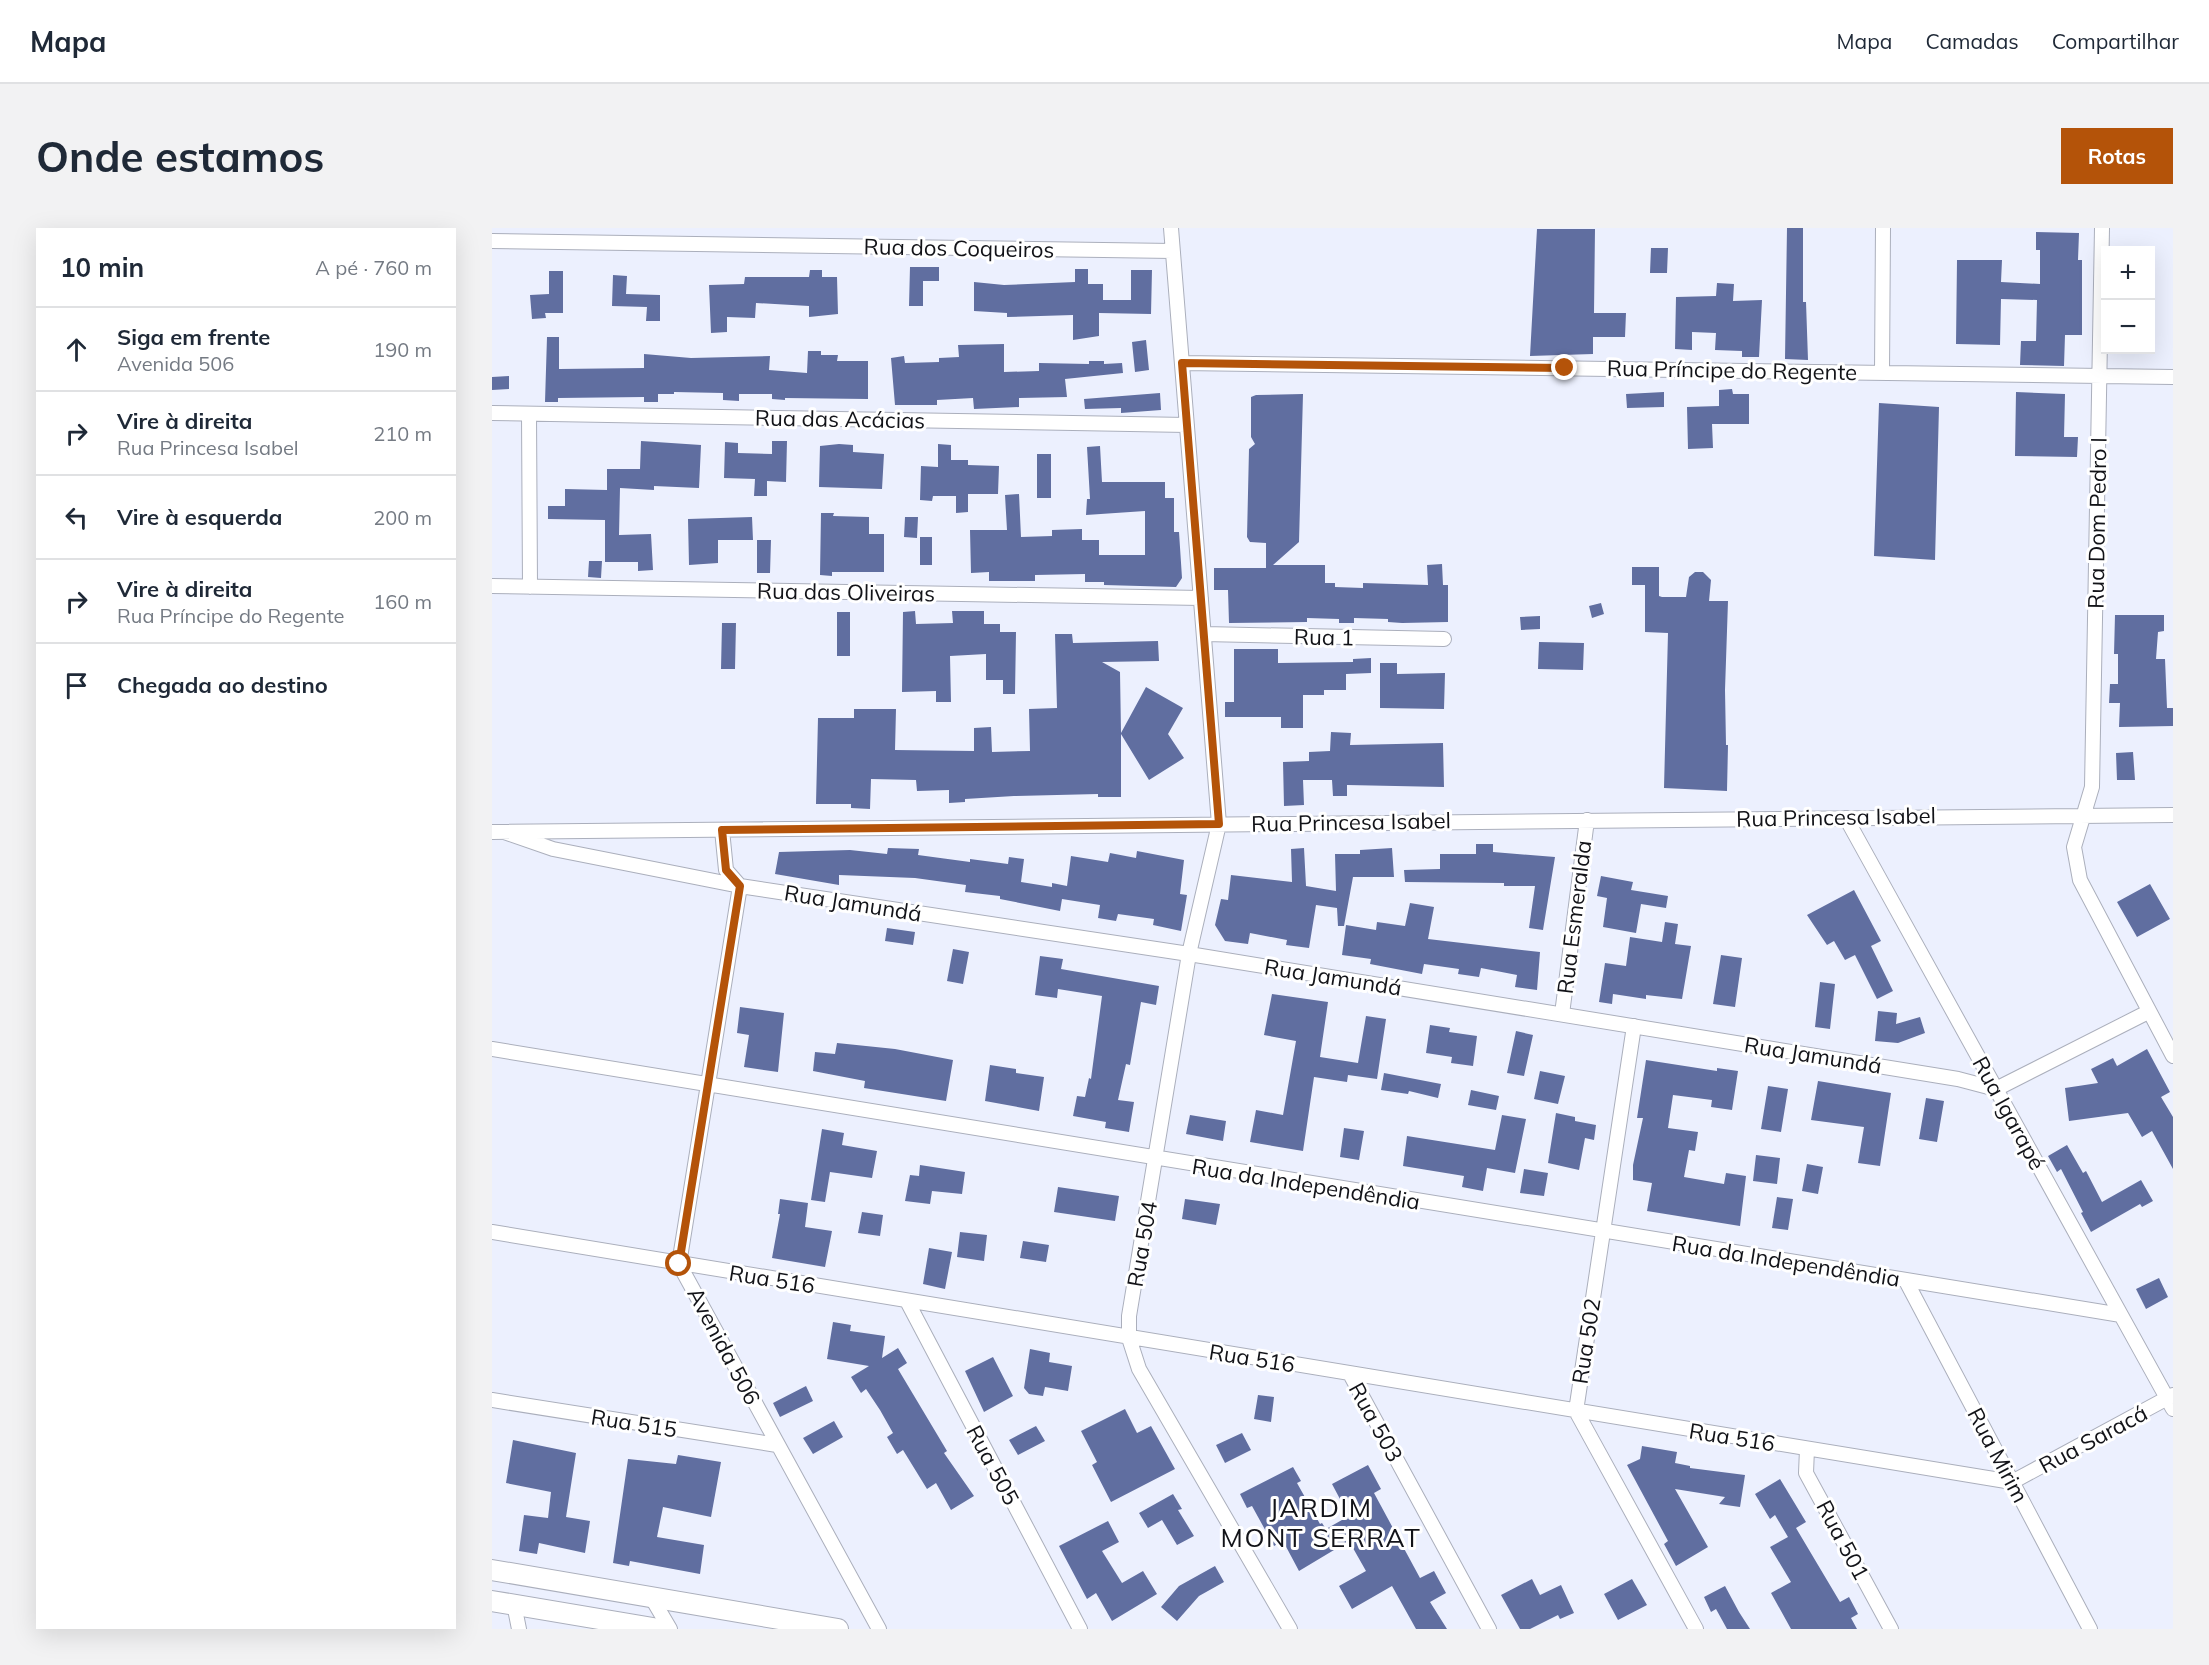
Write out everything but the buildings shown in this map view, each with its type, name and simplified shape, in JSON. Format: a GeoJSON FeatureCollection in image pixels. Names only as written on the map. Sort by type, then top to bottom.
{"type":"FeatureCollection","features":[{"type":"Feature","properties":{"kind":"street","name":"Rua 504"},"geometry":{"type":"LineString","coordinates":[[1171,228],[1219,824],[1189,954],[1157,1160],[1129,1316],[1129,1338],[1140,1369],[1290,1629]]}},
{"type":"Feature","properties":{"kind":"street"},"geometry":{"type":"LineString","coordinates":[[1882,373],[1883,228]]}},
{"type":"Feature","properties":{"kind":"street","name":"Rua Dom Pedro I"},"geometry":{"type":"LineString","coordinates":[[2102,228],[2093,775],[2091,795],[2074,847],[2080,880],[2173,1056]]}},
{"type":"Feature","properties":{"kind":"street","name":"Rua dos Coqueiros"},"geometry":{"type":"LineString","coordinates":[[492,241],[524,235],[1173,251]]}},
{"type":"Feature","properties":{"kind":"street","name":"Rua Príncipe do Regente"},"geometry":{"type":"LineString","coordinates":[[1182,363],[2173,377]]}},
{"type":"Feature","properties":{"kind":"street","name":"Rua das Acácias"},"geometry":{"type":"LineString","coordinates":[[492,413],[1187,425]]}},
{"type":"Feature","properties":{"kind":"street"},"geometry":{"type":"LineString","coordinates":[[529,414],[530,587]]}},
{"type":"Feature","properties":{"kind":"street","name":"Rua das Oliveiras"},"geometry":{"type":"LineString","coordinates":[[492,586],[1201,598]]}},
{"type":"Feature","properties":{"kind":"street","name":"Rua 1"},"geometry":{"type":"LineString","coordinates":[[1204,634],[1444,639]]}},
{"type":"Feature","properties":{"kind":"street","name":"Rua Princesa Isabel"},"geometry":{"type":"LineString","coordinates":[[498,832],[2173,815]]}},
{"type":"Feature","properties":{"kind":"street","name":"Rua Igarapé"},"geometry":{"type":"LineString","coordinates":[[1846,818],[2171,1401]]}},
{"type":"Feature","properties":{"kind":"street","name":"Rua Esmeralda"},"geometry":{"type":"LineString","coordinates":[[1562,1014],[1587,820]]}},
{"type":"Feature","properties":{"kind":"street"},"geometry":{"type":"LineString","coordinates":[[722,830],[726,870],[740,886]]}},
{"type":"Feature","properties":{"kind":"street","name":"Rua Jamundá"},"geometry":{"type":"LineString","coordinates":[[498,832],[553,849],[740,886],[1189,954],[1562,1014],[1958,1079],[1996,1089]]}},
{"type":"Feature","properties":{"kind":"street","name":"Avenida 506"},"geometry":{"type":"LineString","coordinates":[[740,886],[679,1264],[879,1629]]}},
{"type":"Feature","properties":{"kind":"street"},"geometry":{"type":"LineString","coordinates":[[1996,1089],[2148,1012]]}},
{"type":"Feature","properties":{"kind":"street","name":"Rua 502"},"geometry":{"type":"LineString","coordinates":[[1634,1026],[1576,1411],[1696,1629]]}},
{"type":"Feature","properties":{"kind":"street","name":"Rua da Independêndia"},"geometry":{"type":"LineString","coordinates":[[492,1049],[1157,1160],[2121,1315]]}},
{"type":"Feature","properties":{"kind":"street","name":"Rua 516"},"geometry":{"type":"LineString","coordinates":[[492,1233],[2012,1482]]}},
{"type":"Feature","properties":{"kind":"street","name":"Rua Mirim"},"geometry":{"type":"LineString","coordinates":[[1906,1281],[2090,1629]]}},
{"type":"Feature","properties":{"kind":"street","name":"Rua 505"},"geometry":{"type":"LineString","coordinates":[[907,1301],[1080,1629]]}},
{"type":"Feature","properties":{"kind":"street","name":"Rua 503"},"geometry":{"type":"LineString","coordinates":[[1350,1374],[1489,1629]]}},
{"type":"Feature","properties":{"kind":"street","name":"Rua 515"},"geometry":{"type":"LineString","coordinates":[[492,1400],[777,1445]]}},
{"type":"Feature","properties":{"kind":"street","name":"Rua Saracá"},"geometry":{"type":"LineString","coordinates":[[2012,1482],[2171,1401]]}},
{"type":"Feature","properties":{"kind":"street","name":"Rua 501"},"geometry":{"type":"LineString","coordinates":[[1807,1449],[1806,1473],[1891,1629]]}},
{"type":"Feature","properties":{"kind":"street"},"geometry":{"type":"LineString","coordinates":[[492,1570],[650,1595],[838,1629]]}},
{"type":"Feature","properties":{"kind":"street"},"geometry":{"type":"LineString","coordinates":[[650,1595],[670,1629]]}},
{"type":"Feature","properties":{"kind":"street"},"geometry":{"type":"LineString","coordinates":[[492,1601],[659,1629]]}},
{"type":"Feature","properties":{"kind":"street"},"geometry":{"type":"LineString","coordinates":[[514,1604],[519,1629]]}},
{"type":"Feature","properties":{"kind":"district","name":"JARDIM MONT SERRAT"},"geometry":{"type":"Point","coordinates":[1321,1523]}},
{"type":"Feature","properties":{"kind":"route"},"geometry":{"type":"LineString","coordinates":[[679,1264],[740,886],[726,870],[722,852],[722,830],[1219,824],[1182,363],[1565,368]]}}]}
